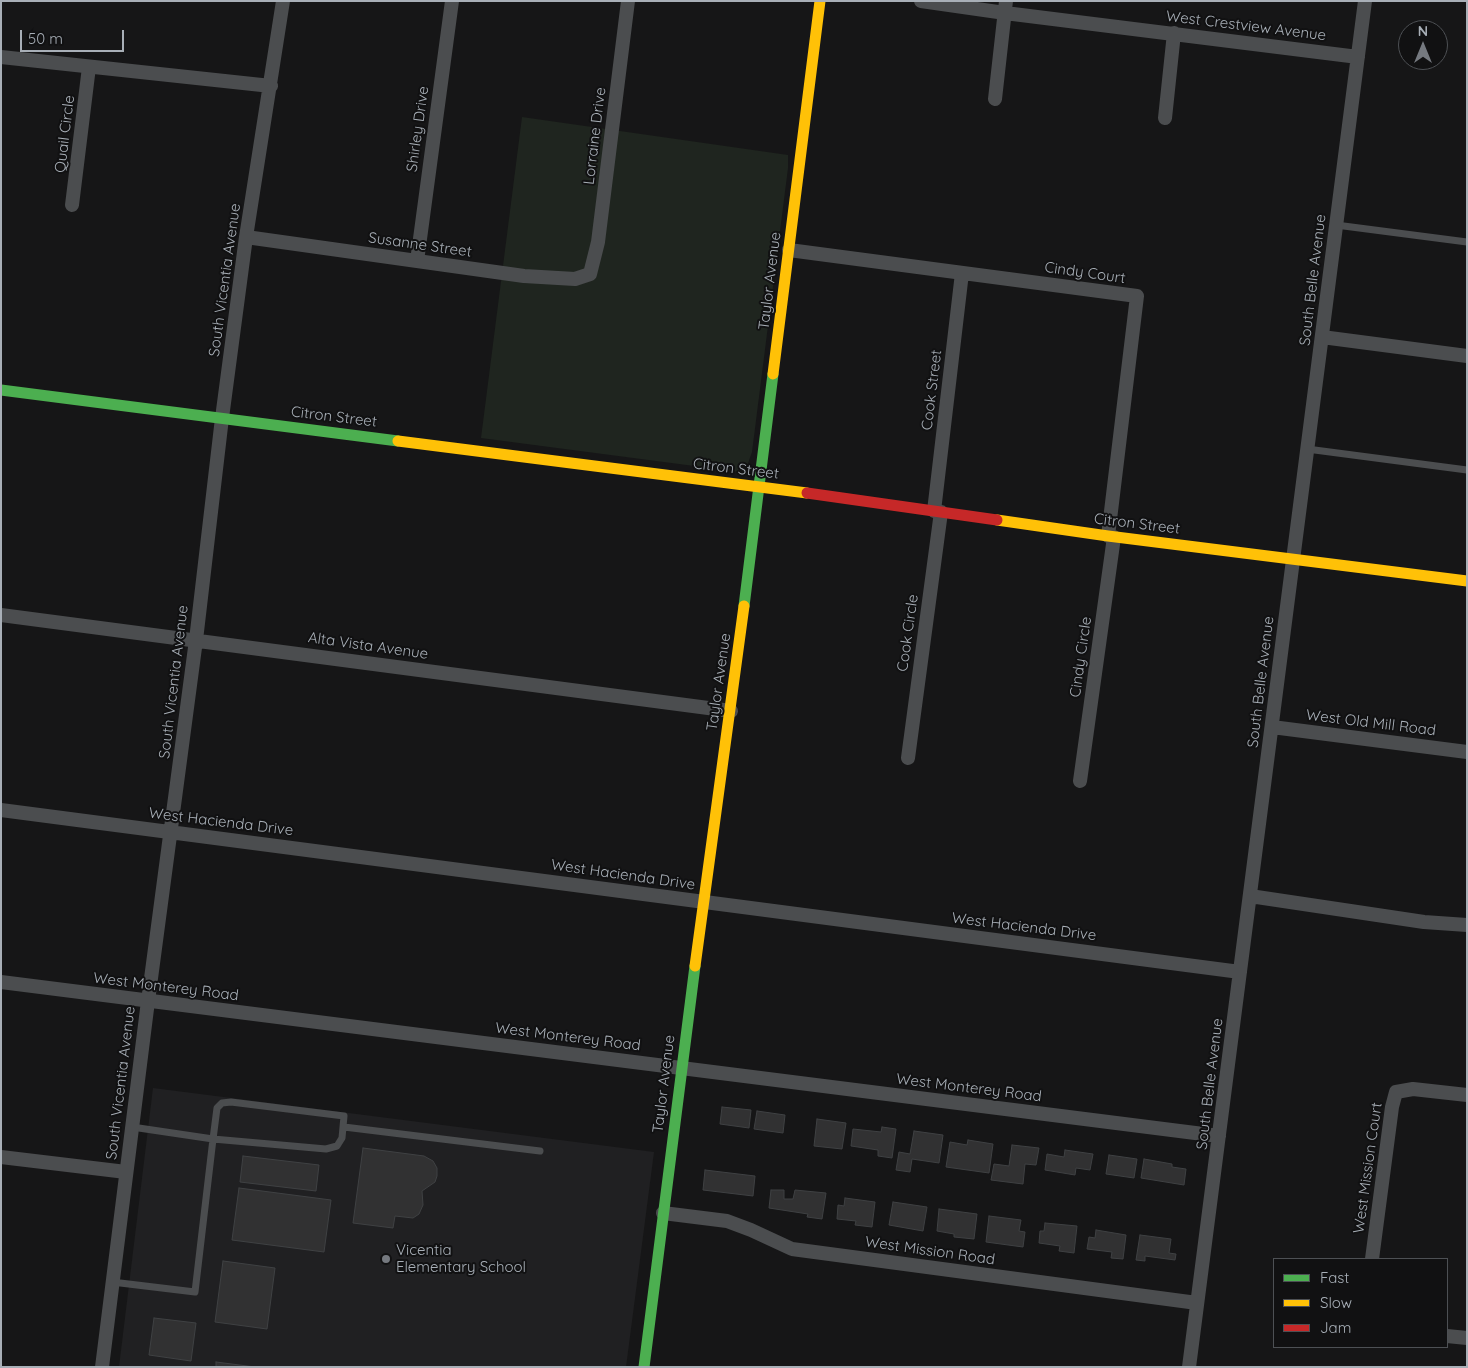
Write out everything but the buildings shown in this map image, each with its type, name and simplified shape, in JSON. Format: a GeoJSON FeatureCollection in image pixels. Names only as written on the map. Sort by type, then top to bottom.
{"type":"FeatureCollection","features":[{"type":"Feature","properties":{"kind":"street","name":"South Vicentia Avenue"},"geometry":{"type":"LineString","coordinates":[[102,1367],[196,640],[222,418],[246,237],[283,1]]}},
{"type":"Feature","properties":{"kind":"street","name":"Shirley Drive"},"geometry":{"type":"LineString","coordinates":[[417,261],[452,1]]}},
{"type":"Feature","properties":{"kind":"street","name":"Lorraine Drive"},"geometry":{"type":"LineString","coordinates":[[590,274],[598,242],[628,1]]}},
{"type":"Feature","properties":{"kind":"street","name":"Taylor Avenue"},"geometry":{"type":"LineString","coordinates":[[644,1367],[703,902],[731,711],[820,1]]}},
{"type":"Feature","properties":{"kind":"street","name":"West Crestview Avenue"},"geometry":{"type":"LineString","coordinates":[[921,1],[1005,7],[1174,34],[1358,57]]}},
{"type":"Feature","properties":{"kind":"street","name":"South Belle Avenue"},"geometry":{"type":"LineString","coordinates":[[1189,1367],[1365,1]]}},
{"type":"Feature","properties":{"kind":"street"},"geometry":{"type":"LineString","coordinates":[[995,98],[1005,7]]}},
{"type":"Feature","properties":{"kind":"street"},"geometry":{"type":"LineString","coordinates":[[1165,118],[1174,34]]}},
{"type":"Feature","properties":{"kind":"street"},"geometry":{"type":"LineString","coordinates":[[1,57],[271,86]]}},
{"type":"Feature","properties":{"kind":"street","name":"Quail Circle"},"geometry":{"type":"LineString","coordinates":[[72,205],[90,67]]}},
{"type":"Feature","properties":{"kind":"street","name":"Susanne Street"},"geometry":{"type":"LineString","coordinates":[[246,237],[524,276],[575,279],[590,274]]}},
{"type":"Feature","properties":{"kind":"street","name":"Cindy Court"},"geometry":{"type":"LineString","coordinates":[[789,250],[1137,296],[1111,537]]}},
{"type":"Feature","properties":{"kind":"street","name":"Cook Street"},"geometry":{"type":"LineString","coordinates":[[937,511],[962,273]]}},
{"type":"Feature","properties":{"kind":"street"},"geometry":{"type":"LineString","coordinates":[[1322,337],[1467,356]]}},
{"type":"Feature","properties":{"kind":"street","name":"Citron Street"},"geometry":{"type":"LineString","coordinates":[[1,390],[759,487],[1111,537],[1467,581]]}},
{"type":"Feature","properties":{"kind":"street","name":"Cook Circle"},"geometry":{"type":"LineString","coordinates":[[908,758],[937,511]]}},
{"type":"Feature","properties":{"kind":"street","name":"Cindy Circle"},"geometry":{"type":"LineString","coordinates":[[1080,782],[1111,537]]}},
{"type":"Feature","properties":{"kind":"street","name":"Alta Vista Avenue"},"geometry":{"type":"LineString","coordinates":[[1,615],[731,711]]}},
{"type":"Feature","properties":{"kind":"street","name":"West Old Mill Road"},"geometry":{"type":"LineString","coordinates":[[1272,727],[1467,752]]}},
{"type":"Feature","properties":{"kind":"street","name":"West Hacienda Drive"},"geometry":{"type":"LineString","coordinates":[[1,810],[1240,972]]}},
{"type":"Feature","properties":{"kind":"street"},"geometry":{"type":"LineString","coordinates":[[1250,896],[1424,922],[1467,925]]}},
{"type":"Feature","properties":{"kind":"street","name":"West Monterey Road"},"geometry":{"type":"LineString","coordinates":[[1,982],[1219,1136]]}},
{"type":"Feature","properties":{"kind":"street","name":"West Mission Court"},"geometry":{"type":"LineString","coordinates":[[1372,1258],[1392,1106],[1396,1092],[1413,1090],[1467,1095]]}},
{"type":"Feature","properties":{"kind":"street"},"geometry":{"type":"LineString","coordinates":[[1,1157],[126,1172]]}},
{"type":"Feature","properties":{"kind":"street","name":"West Mission Road"},"geometry":{"type":"LineString","coordinates":[[664,1213],[727,1221],[792,1249],[1198,1303]]}},
{"type":"Feature","properties":{"kind":"street"},"geometry":{"type":"LineString","coordinates":[[1448,1336],[1467,1338]]}},
{"type":"Feature","properties":{"kind":"lane"},"geometry":{"type":"LineString","coordinates":[[1336,225],[1467,242]]}},
{"type":"Feature","properties":{"kind":"lane"},"geometry":{"type":"LineString","coordinates":[[1307,449],[1467,470]]}},
{"type":"Feature","properties":{"kind":"lane"},"geometry":{"type":"LineString","coordinates":[[112,1282],[195,1292],[213,1139],[217,1108],[222,1103],[231,1102],[344,1116],[342,1138],[337,1146],[326,1149],[213,1139],[132,1127]]}},
{"type":"Feature","properties":{"kind":"lane"},"geometry":{"type":"LineString","coordinates":[[344,1126],[540,1151]]}},
{"type":"Feature","properties":{"kind":"shaded area"},"geometry":{"type":"Polygon","coordinates":[[[522,117],[788,155],[788,168],[752,452],[747,466],[740,472],[481,438],[522,117]]]}},
{"type":"Feature","properties":{"kind":"shaded area","name":"Vicentia Elementary School"},"geometry":{"type":"Polygon","coordinates":[[[153,1088],[654,1152],[626,1367],[119,1367],[153,1088]]]}},
{"type":"Feature","properties":{"kind":"traffic: fast"},"geometry":{"type":"LineString","coordinates":[[744,606],[773,374]]}},
{"type":"Feature","properties":{"kind":"traffic: fast"},"geometry":{"type":"LineString","coordinates":[[1,390],[398,441]]}},
{"type":"Feature","properties":{"kind":"traffic: fast"},"geometry":{"type":"LineString","coordinates":[[644,1367],[695,966]]}},
{"type":"Feature","properties":{"kind":"traffic: slow"},"geometry":{"type":"LineString","coordinates":[[773,374],[820,1]]}},
{"type":"Feature","properties":{"kind":"traffic: slow"},"geometry":{"type":"LineString","coordinates":[[398,441],[807,493]]}},
{"type":"Feature","properties":{"kind":"traffic: slow"},"geometry":{"type":"LineString","coordinates":[[997,520],[1108,536],[1467,581]]}},
{"type":"Feature","properties":{"kind":"traffic: slow"},"geometry":{"type":"LineString","coordinates":[[695,966],[744,606]]}},
{"type":"Feature","properties":{"kind":"traffic: jam"},"geometry":{"type":"LineString","coordinates":[[807,493],[997,520]]}},
{"type":"Feature","properties":{"kind":"place","name":"Vicentia Elementary School"},"geometry":{"type":"Point","coordinates":[386,1259]}}]}
